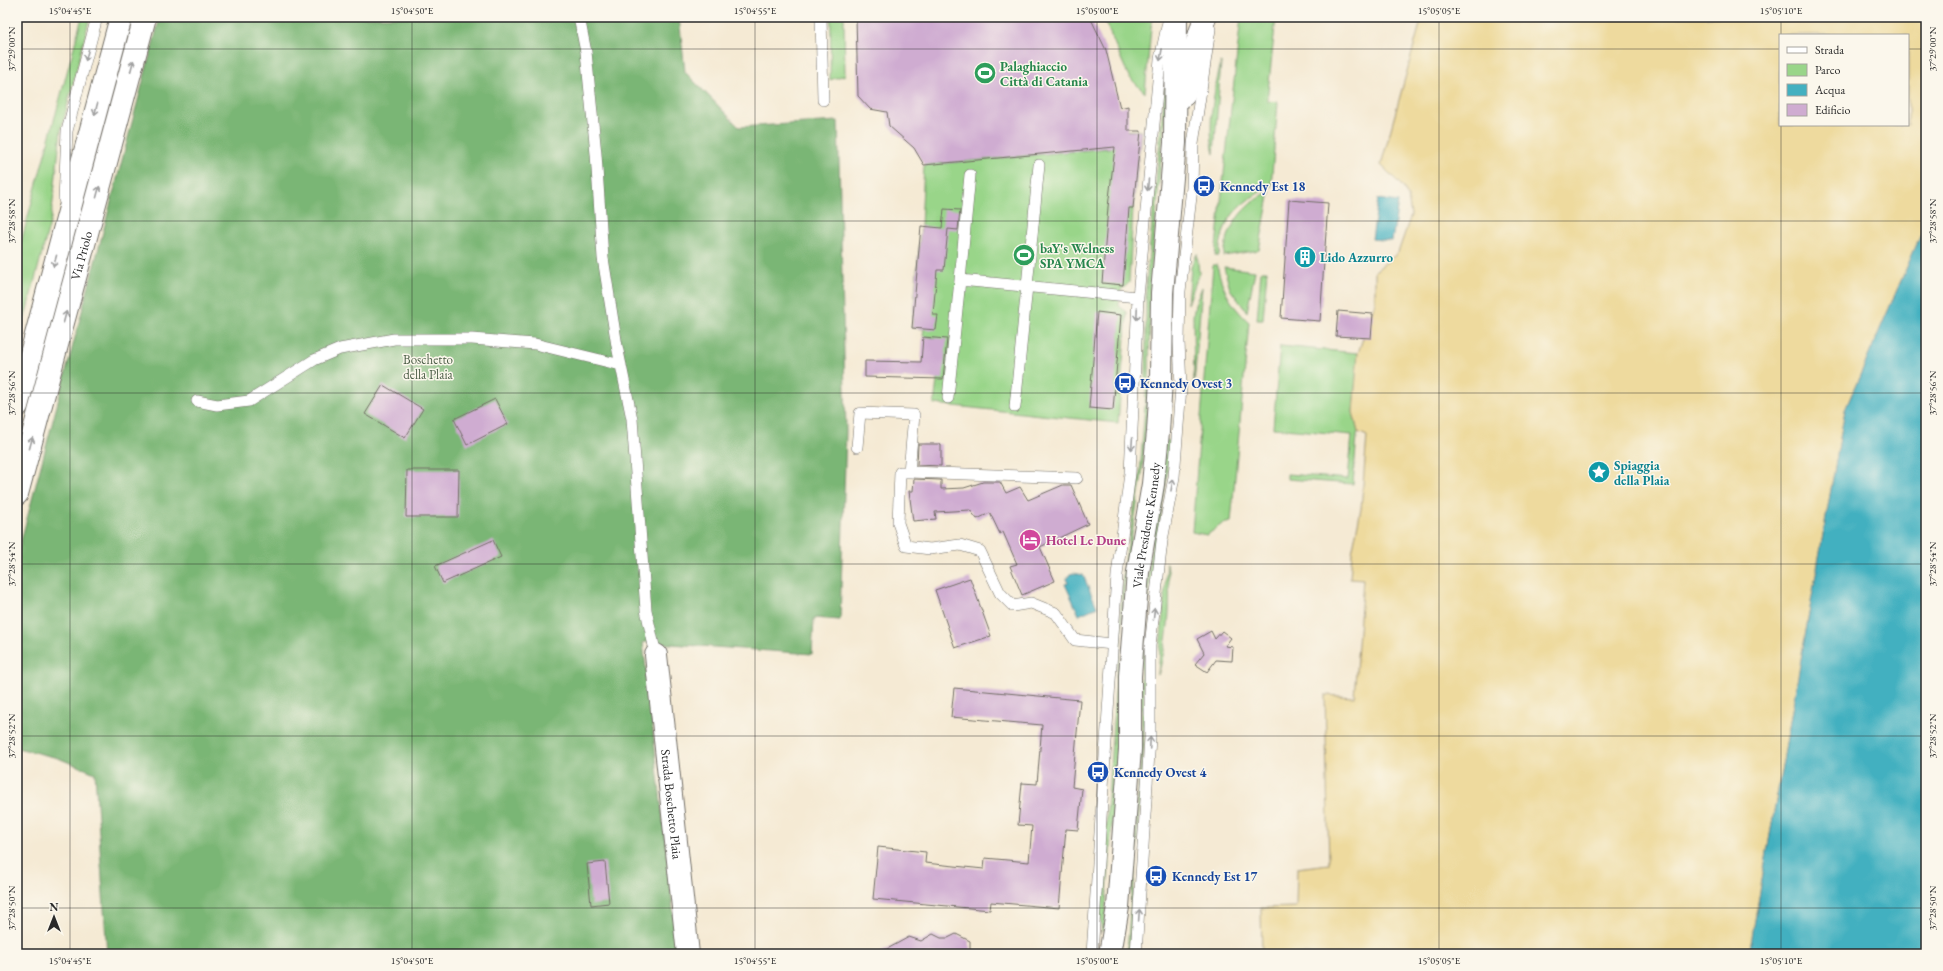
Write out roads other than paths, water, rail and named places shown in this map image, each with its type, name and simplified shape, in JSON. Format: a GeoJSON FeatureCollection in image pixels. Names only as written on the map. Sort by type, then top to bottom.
{"type":"FeatureCollection","features":[{"type":"Feature","properties":{"kind":"main road","name":"Via Priolo"},"geometry":{"type":"LineString","coordinates":[[17,406],[121,17]]}},
{"type":"Feature","properties":{"kind":"main road","name":"Via Priolo"},"geometry":{"type":"LineString","coordinates":[[17,494],[145,17]]}},
{"type":"Feature","properties":{"kind":"main road"},"geometry":{"type":"LineString","coordinates":[[1174,143],[1176,17]]}},
{"type":"Feature","properties":{"kind":"main road"},"geometry":{"type":"LineString","coordinates":[[1174,143],[1190,65],[1205,17]]}},
{"type":"Feature","properties":{"kind":"main road","name":"Viale Presidente Kennedy"},"geometry":{"type":"LineString","coordinates":[[1118,907],[1130,749],[1132,647],[1138,572],[1153,484],[1158,432],[1161,380],[1162,294],[1174,143]]}},
{"type":"Feature","properties":{"kind":"main road","name":"Strada Boschetto Plaia"},"geometry":{"type":"LineString","coordinates":[[656,655],[688,954]]}},
{"type":"Feature","properties":{"kind":"main road"},"geometry":{"type":"LineString","coordinates":[[1110,954],[1118,907]]}},
{"type":"Feature","properties":{"kind":"main road"},"geometry":{"type":"LineString","coordinates":[[1118,907],[1120,954]]}},
{"type":"Feature","properties":{"kind":"lane"},"geometry":{"type":"LineString","coordinates":[[62,238],[67,131],[98,17]]}},
{"type":"Feature","properties":{"kind":"lane"},"geometry":{"type":"LineString","coordinates":[[579,17],[586,52],[596,154],[603,258],[621,365],[632,419],[646,610],[656,655]]}},
{"type":"Feature","properties":{"kind":"lane"},"geometry":{"type":"LineString","coordinates":[[821,17],[823,100]]}},
{"type":"Feature","properties":{"kind":"lane"},"geometry":{"type":"LineString","coordinates":[[1092,954],[1117,575],[1130,473],[1138,298],[1160,59],[1168,17]]}},
{"type":"Feature","properties":{"kind":"lane"},"geometry":{"type":"LineString","coordinates":[[1136,954],[1150,738],[1150,646],[1162,542],[1174,477],[1181,388],[1179,342],[1180,291],[1192,188],[1193,144],[1206,67],[1210,17]]}},
{"type":"Feature","properties":{"kind":"lane"},"geometry":{"type":"LineString","coordinates":[[1015,407],[1039,165]]}},
{"type":"Feature","properties":{"kind":"lane"},"geometry":{"type":"LineString","coordinates":[[948,398],[970,175]]}},
{"type":"Feature","properties":{"kind":"lane"},"geometry":{"type":"LineString","coordinates":[[960,280],[1138,298]]}},
{"type":"Feature","properties":{"kind":"lane"},"geometry":{"type":"LineString","coordinates":[[197,401],[217,405],[249,401],[314,360],[340,349],[394,339],[472,339],[535,344],[621,365]]}},
{"type":"Feature","properties":{"kind":"lane"},"geometry":{"type":"LineString","coordinates":[[857,446],[860,412],[914,415],[909,472]]}},
{"type":"Feature","properties":{"kind":"lane"},"geometry":{"type":"LineString","coordinates":[[1077,478],[900,472],[898,523],[906,546],[930,549],[960,545],[980,551],[1000,592],[1013,606],[1031,603],[1056,613],[1075,640],[1112,644]]}},
{"type":"Feature","properties":{"kind":"water"},"geometry":{"type":"Polygon","coordinates":[[[1378,199],[1398,202],[1392,241],[1372,239],[1378,199]]]}},
{"type":"Feature","properties":{"kind":"water"},"geometry":{"type":"Polygon","coordinates":[[[1926,223],[1926,954],[1749,954],[1845,410],[1926,223]]]}},
{"type":"Feature","properties":{"kind":"water"},"geometry":{"type":"Polygon","coordinates":[[[1074,573],[1083,575],[1097,607],[1079,615],[1065,584],[1068,583],[1067,578],[1070,574],[1074,573]]]}},
{"type":"Feature","properties":{"kind":"place","name":"Palaghiaccio Città di Catania"},"geometry":{"type":"Point","coordinates":[985,73]}},
{"type":"Feature","properties":{"kind":"place","name":"Kennedy Est 18"},"geometry":{"type":"Point","coordinates":[1204,186]}},
{"type":"Feature","properties":{"kind":"place","name":"baY's Welness SPA YMCA"},"geometry":{"type":"Point","coordinates":[1024,255]}},
{"type":"Feature","properties":{"kind":"place","name":"Lido Azzurro"},"geometry":{"type":"Point","coordinates":[1305,257]}},
{"type":"Feature","properties":{"kind":"place","name":"Kennedy Ovest 3"},"geometry":{"type":"Point","coordinates":[1125,383]}},
{"type":"Feature","properties":{"kind":"place","name":"Spiaggia della Plaia"},"geometry":{"type":"Point","coordinates":[1599,472]}},
{"type":"Feature","properties":{"kind":"place","name":"Hotel Le Dune"},"geometry":{"type":"Point","coordinates":[1030,540]}},
{"type":"Feature","properties":{"kind":"place","name":"Kennedy Ovest 4"},"geometry":{"type":"Point","coordinates":[1098,772]}},
{"type":"Feature","properties":{"kind":"place","name":"Kennedy Est 17"},"geometry":{"type":"Point","coordinates":[1156,876]}},
{"type":"Feature","properties":{"kind":"park label","name":"Boschetto della Plaia"},"geometry":{"type":"Point","coordinates":[428,366]}}]}
